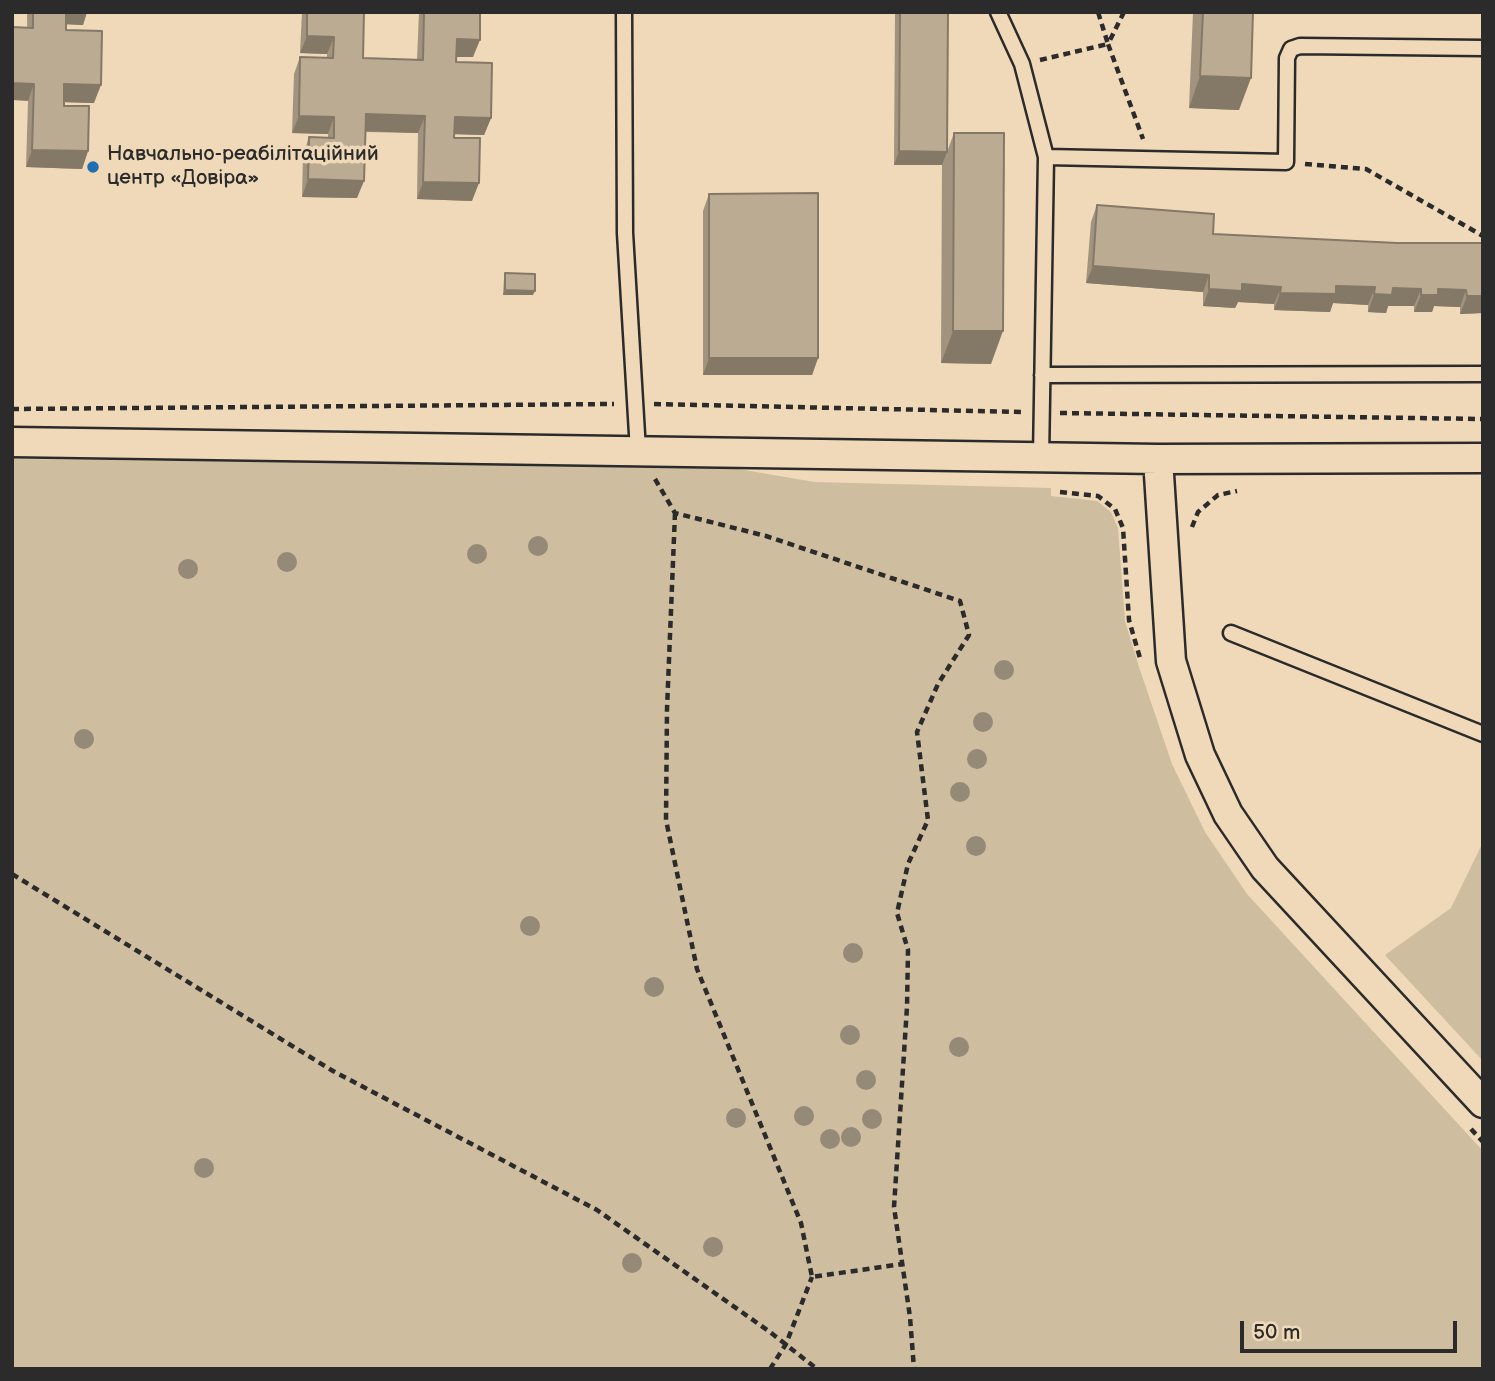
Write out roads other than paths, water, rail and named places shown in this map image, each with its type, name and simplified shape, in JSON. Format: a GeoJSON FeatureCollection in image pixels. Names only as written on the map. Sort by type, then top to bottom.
{"type":"FeatureCollection","features":[{"type":"Feature","properties":{"kind":"street"},"geometry":{"type":"LineString","coordinates":[[12,442],[1158,460],[1483,458]]}},
{"type":"Feature","properties":{"kind":"street"},"geometry":{"type":"LineString","coordinates":[[1158,460],[1171,661],[1200,755],[1228,814],[1265,868],[1483,1103]]}},
{"type":"Feature","properties":{"kind":"lane"},"geometry":{"type":"LineString","coordinates":[[624,12],[625,233],[638,451]]}},
{"type":"Feature","properties":{"kind":"lane"},"geometry":{"type":"LineString","coordinates":[[999,12],[1022,64],[1046,157],[1041,458]]}},
{"type":"Feature","properties":{"kind":"lane"},"geometry":{"type":"LineString","coordinates":[[1046,157],[1286,162],[1287,58],[1291,49],[1300,46],[1483,48]]}},
{"type":"Feature","properties":{"kind":"lane"},"geometry":{"type":"LineString","coordinates":[[1042,375],[1483,374]]}},
{"type":"Feature","properties":{"kind":"lane"},"geometry":{"type":"LineString","coordinates":[[1231,633],[1483,734]]}},
{"type":"Feature","properties":{"kind":"place","name":"Навчально-реабілітаційний центр «Довіра»"},"geometry":{"type":"Point","coordinates":[93,167]}}]}
